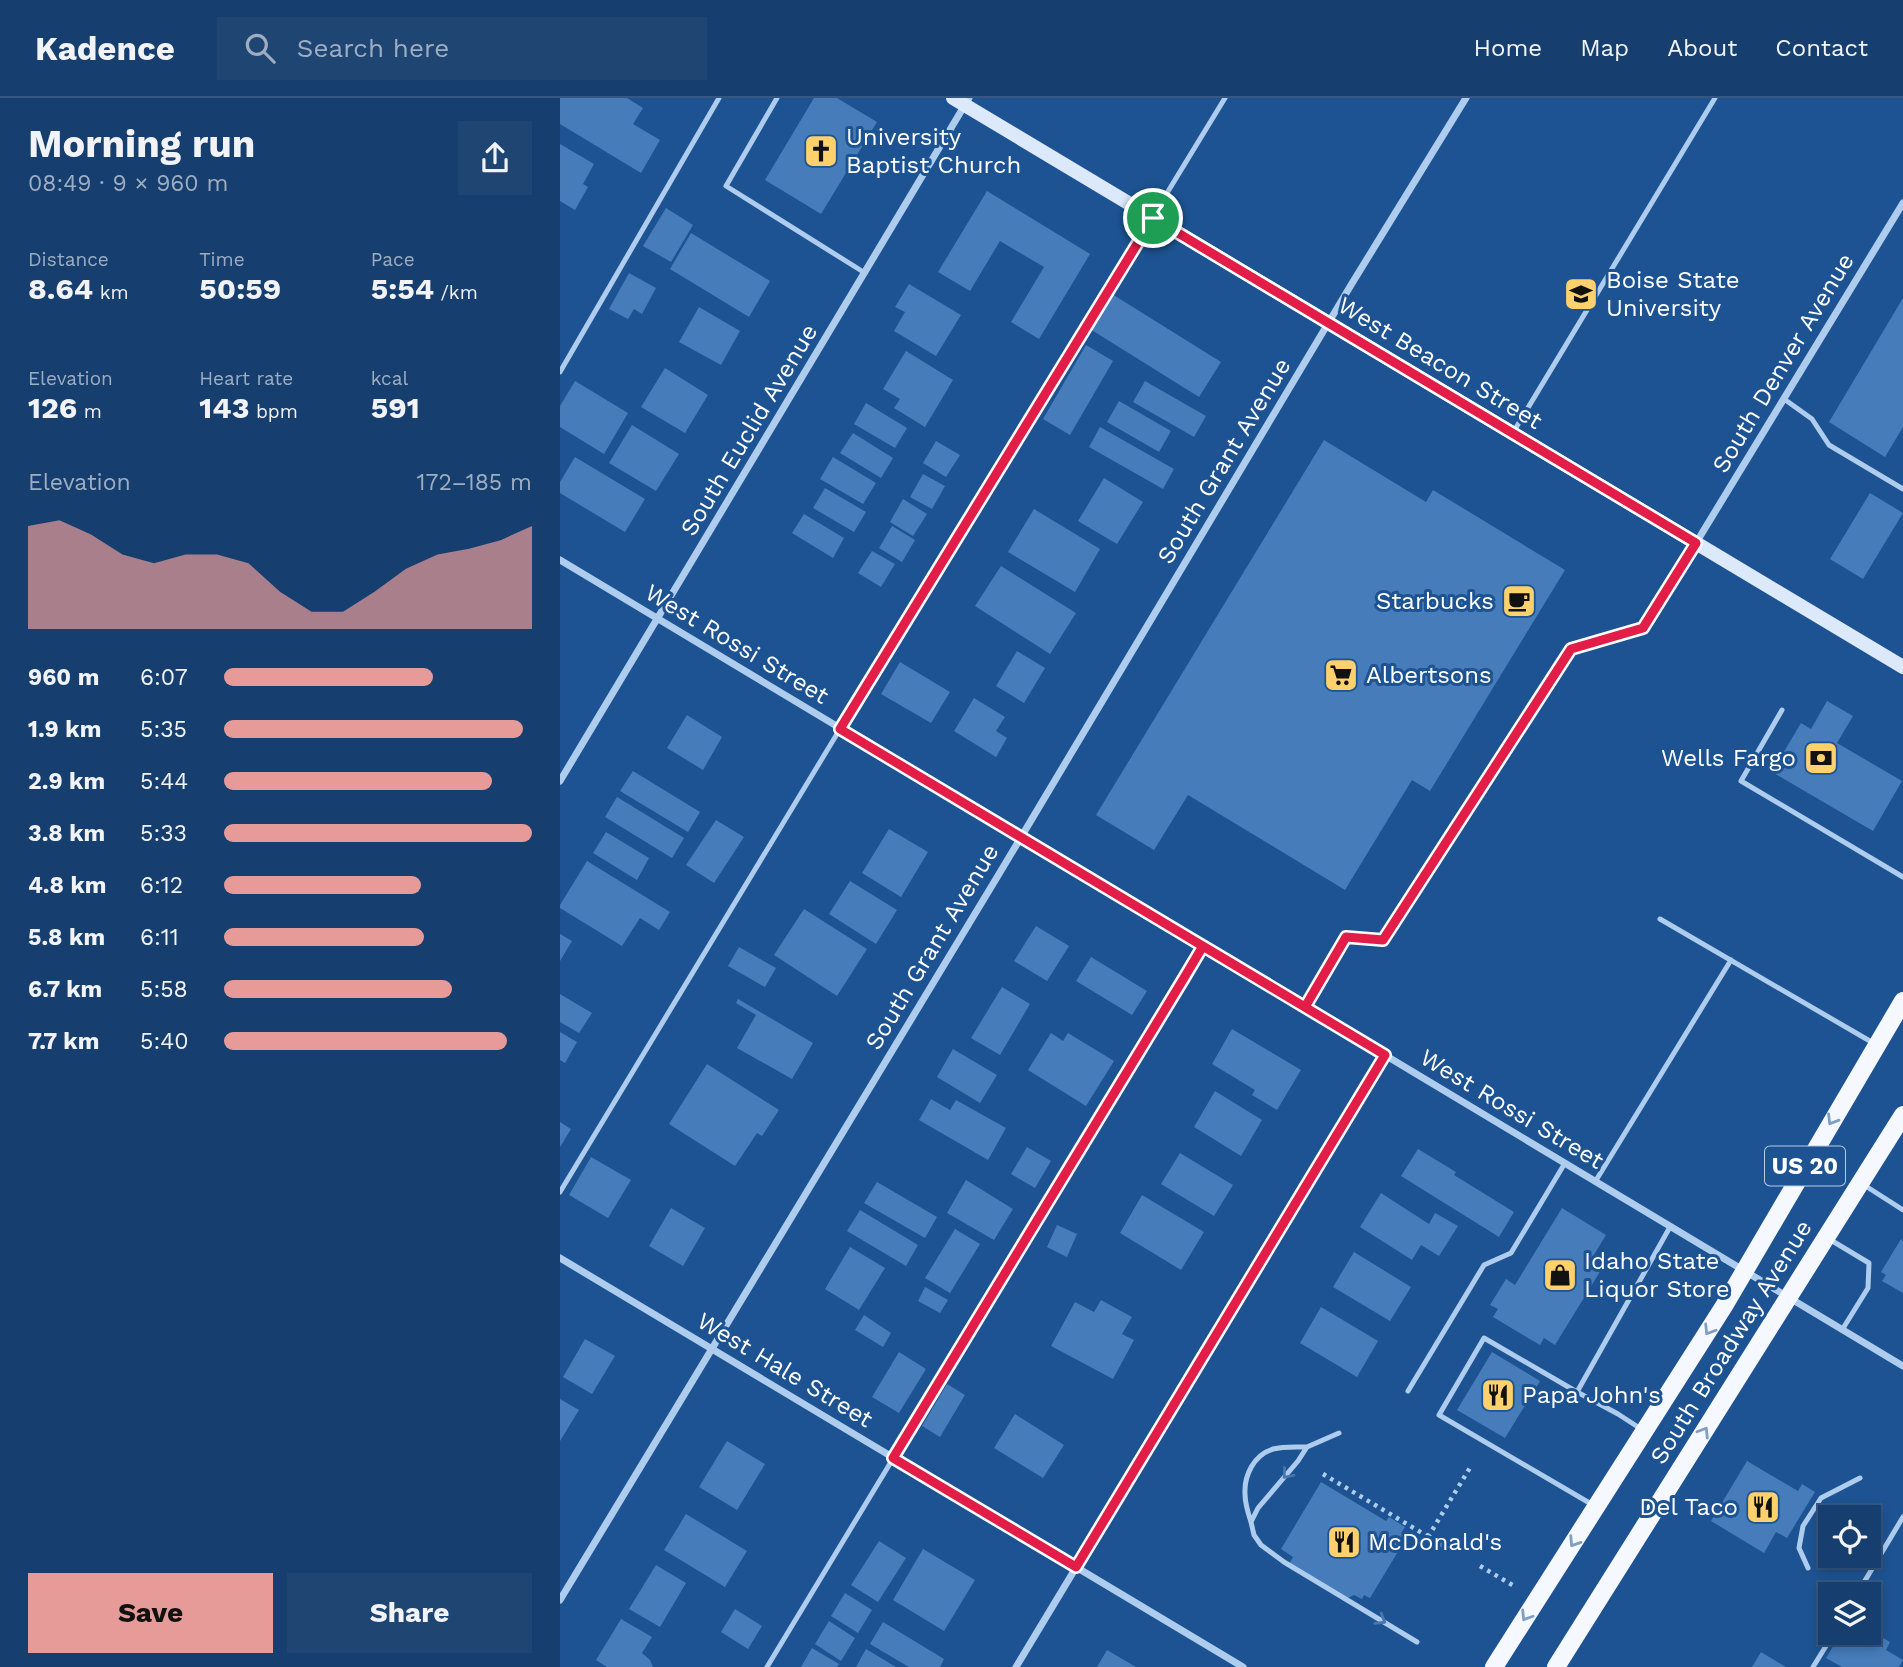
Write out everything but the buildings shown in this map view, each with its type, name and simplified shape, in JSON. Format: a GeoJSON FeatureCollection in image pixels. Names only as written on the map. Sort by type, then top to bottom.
{"type":"FeatureCollection","features":[{"type":"Feature","properties":{"kind":"main road","name":"South Broadway Avenue"},"geometry":{"type":"LineString","coordinates":[[1494,1667],[1724,1306],[1903,1001]]}},
{"type":"Feature","properties":{"kind":"main road","name":"South Broadway Avenue"},"geometry":{"type":"LineString","coordinates":[[1556,1667],[1903,1115]]}},
{"type":"Feature","properties":{"kind":"street","name":"South Grant Avenue"},"geometry":{"type":"LineString","coordinates":[[560,1600],[1466,98]]}},
{"type":"Feature","properties":{"kind":"street","name":"South Euclid Avenue"},"geometry":{"type":"LineString","coordinates":[[560,781],[865,273],[962,100]]}},
{"type":"Feature","properties":{"kind":"street","name":"West Beacon Street"},"geometry":{"type":"LineString","coordinates":[[962,100],[1153,218],[1903,667]]}},
{"type":"Feature","properties":{"kind":"street","name":"South Denver Avenue"},"geometry":{"type":"LineString","coordinates":[[1696,543],[1903,203]]}},
{"type":"Feature","properties":{"kind":"street","name":"West Rossi Street"},"geometry":{"type":"LineString","coordinates":[[560,561],[1903,1366]]}},
{"type":"Feature","properties":{"kind":"street"},"geometry":{"type":"LineString","coordinates":[[1016,1667],[1385,1055]]}},
{"type":"Feature","properties":{"kind":"street","name":"West Hale Street"},"geometry":{"type":"LineString","coordinates":[[560,1258],[1243,1667]]}},
{"type":"Feature","properties":{"kind":"lane"},"geometry":{"type":"LineString","coordinates":[[560,372],[719,98]]}},
{"type":"Feature","properties":{"kind":"lane"},"geometry":{"type":"LineString","coordinates":[[778,98],[726,186],[865,273]]}},
{"type":"Feature","properties":{"kind":"lane"},"geometry":{"type":"LineString","coordinates":[[560,1192],[1225,98]]}},
{"type":"Feature","properties":{"kind":"lane"},"geometry":{"type":"LineString","coordinates":[[1513,433],[1715,98]]}},
{"type":"Feature","properties":{"kind":"lane"},"geometry":{"type":"LineString","coordinates":[[1894,218],[1903,223]]}},
{"type":"Feature","properties":{"kind":"lane"},"geometry":{"type":"LineString","coordinates":[[1784,399],[1812,419],[1829,445],[1903,489]]}},
{"type":"Feature","properties":{"kind":"lane"},"geometry":{"type":"LineString","coordinates":[[1305,1007],[1346,937],[1383,940],[1571,649],[1643,628],[1696,543]]}},
{"type":"Feature","properties":{"kind":"lane"},"geometry":{"type":"LineString","coordinates":[[1783,710],[1741,781],[1903,877]]}},
{"type":"Feature","properties":{"kind":"lane"},"geometry":{"type":"LineString","coordinates":[[1660,919],[1877,1045]]}},
{"type":"Feature","properties":{"kind":"lane"},"geometry":{"type":"LineString","coordinates":[[767,1667],[1203,946]]}},
{"type":"Feature","properties":{"kind":"lane"},"geometry":{"type":"LineString","coordinates":[[1595,1182],[1731,960]]}},
{"type":"Feature","properties":{"kind":"lane"},"geometry":{"type":"LineString","coordinates":[[1408,1391],[1485,1265],[1511,1254],[1565,1163]]}},
{"type":"Feature","properties":{"kind":"lane"},"geometry":{"type":"LineString","coordinates":[[1861,1183],[1903,1210]]}},
{"type":"Feature","properties":{"kind":"lane"},"geometry":{"type":"LineString","coordinates":[[1577,1392],[1670,1227]]}},
{"type":"Feature","properties":{"kind":"lane"},"geometry":{"type":"LineString","coordinates":[[1826,1237],[1869,1263],[1868,1288],[1842,1330]]}},
{"type":"Feature","properties":{"kind":"lane"},"geometry":{"type":"LineString","coordinates":[[1596,1508],[1439,1415],[1484,1338],[1644,1431]]}},
{"type":"Feature","properties":{"kind":"lane"},"geometry":{"type":"LineString","coordinates":[[1339,1433],[1307,1447],[1274,1449],[1257,1458],[1251,1467],[1244,1492],[1254,1535],[1261,1545],[1284,1562],[1417,1642]]}},
{"type":"Feature","properties":{"kind":"lane"},"geometry":{"type":"LineString","coordinates":[[1251,1522],[1258,1508],[1307,1447]]}},
{"type":"Feature","properties":{"kind":"lane"},"geometry":{"type":"LineString","coordinates":[[1808,1568],[1799,1548],[1802,1526],[1821,1498],[1860,1478]]}},
{"type":"Feature","properties":{"kind":"lane"},"geometry":{"type":"LineString","coordinates":[[1864,1582],[1903,1517]]}},
{"type":"Feature","properties":{"kind":"lane"},"geometry":{"type":"LineString","coordinates":[[1813,1667],[1827,1645]]}},
{"type":"Feature","properties":{"kind":"path"},"geometry":{"type":"LineString","coordinates":[[1428,1537],[1471,1466]]}},
{"type":"Feature","properties":{"kind":"path"},"geometry":{"type":"LineString","coordinates":[[1323,1474],[1454,1552]]}},
{"type":"Feature","properties":{"kind":"path"},"geometry":{"type":"LineString","coordinates":[[1480,1566],[1514,1587]]}},
{"type":"Feature","properties":{"kind":"place","name":"University Baptist Church"},"geometry":{"type":"Point","coordinates":[821,151]}},
{"type":"Feature","properties":{"kind":"place","name":"Boise State University"},"geometry":{"type":"Point","coordinates":[1581,294]}},
{"type":"Feature","properties":{"kind":"place","name":"Starbucks"},"geometry":{"type":"Point","coordinates":[1519,601]}},
{"type":"Feature","properties":{"kind":"place","name":"Albertsons"},"geometry":{"type":"Point","coordinates":[1341,675]}},
{"type":"Feature","properties":{"kind":"place","name":"Wells Fargo"},"geometry":{"type":"Point","coordinates":[1821,758]}},
{"type":"Feature","properties":{"kind":"place","name":"Idaho State Liquor Store"},"geometry":{"type":"Point","coordinates":[1560,1275]}},
{"type":"Feature","properties":{"kind":"place","name":"Papa John's"},"geometry":{"type":"Point","coordinates":[1498,1395]}},
{"type":"Feature","properties":{"kind":"place","name":"Del Taco"},"geometry":{"type":"Point","coordinates":[1763,1507]}},
{"type":"Feature","properties":{"kind":"place","name":"McDonald's"},"geometry":{"type":"Point","coordinates":[1344,1542]}},
{"type":"Feature","properties":{"kind":"route"},"geometry":{"type":"LineString","coordinates":[[1153,218],[840,729],[1203,946],[1385,1055],[1076,1567],[893,1458],[1203,946],[1305,1007],[1346,937],[1383,940],[1571,649],[1643,628],[1696,543],[1153,218]]}}]}
